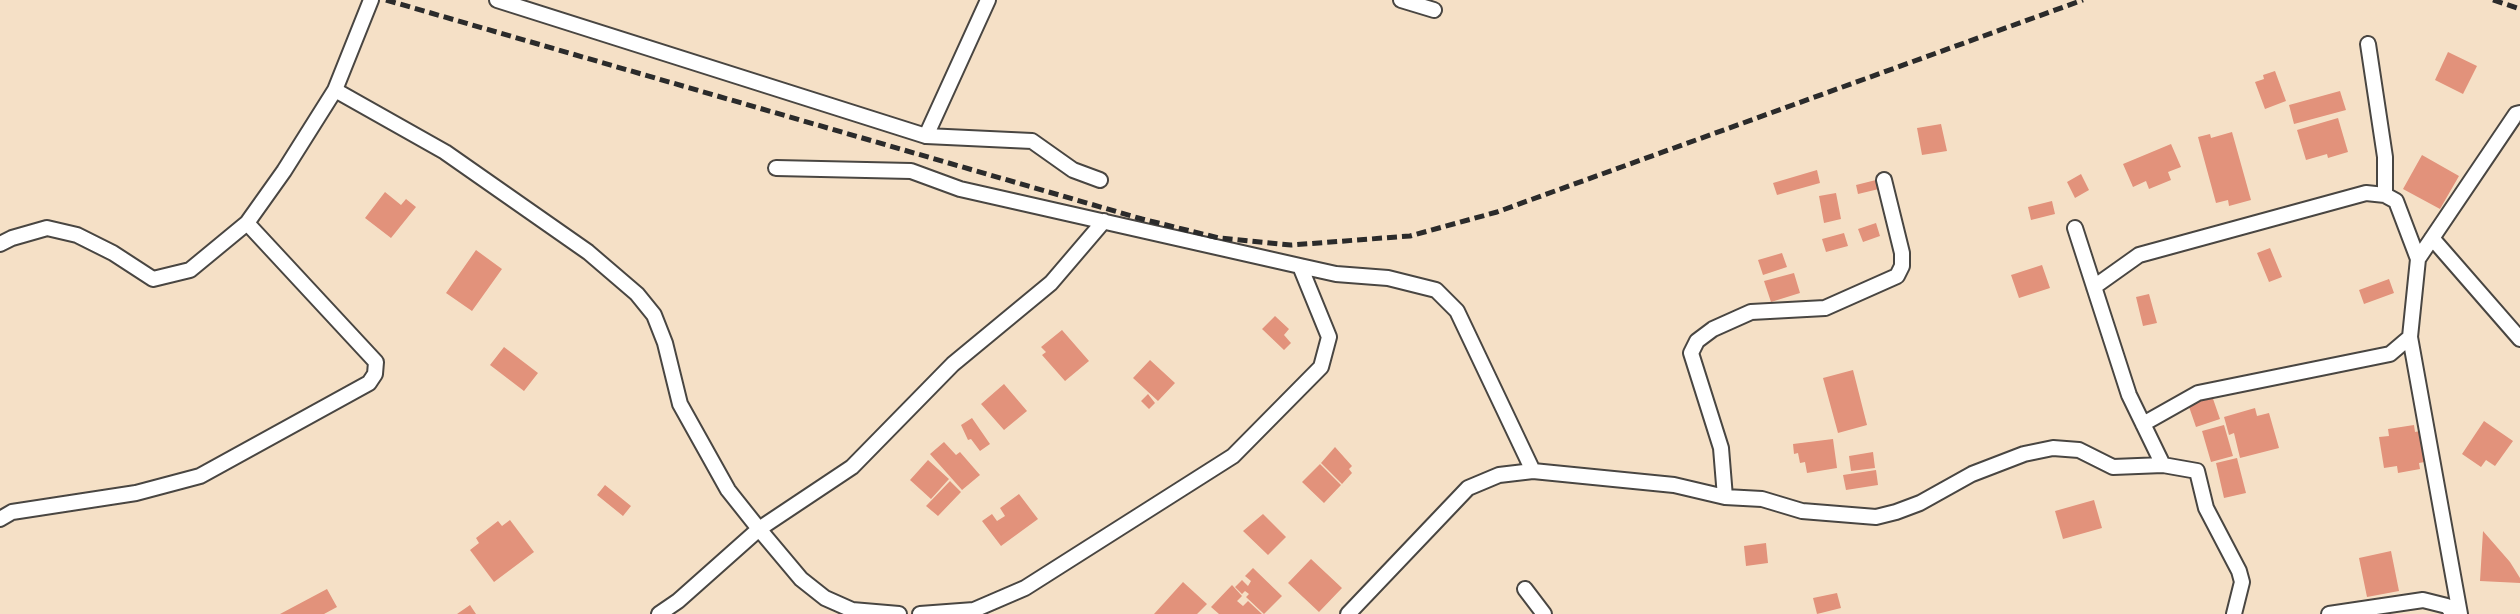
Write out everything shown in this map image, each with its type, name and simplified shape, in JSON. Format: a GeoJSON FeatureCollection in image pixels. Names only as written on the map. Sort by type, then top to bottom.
{"type":"FeatureCollection","features":[{"type":"Feature","properties":{"kind":"street"},"geometry":{"type":"LineString","coordinates":[[0,244],[47,229],[78,235],[113,253],[153,279],[190,270],[247,223],[284,171],[335,90],[371,0]]}},
{"type":"Feature","properties":{"kind":"street"},"geometry":{"type":"LineString","coordinates":[[497,0],[926,136],[1032,141],[1073,170],[1100,180]]}},
{"type":"Feature","properties":{"kind":"street"},"geometry":{"type":"LineString","coordinates":[[926,136],[988,0]]}},
{"type":"Feature","properties":{"kind":"street"},"geometry":{"type":"LineString","coordinates":[[1401,0],[1434,10]]}},
{"type":"Feature","properties":{"kind":"street"},"geometry":{"type":"LineString","coordinates":[[2368,44],[2385,157],[2385,195]]}},
{"type":"Feature","properties":{"kind":"street"},"geometry":{"type":"LineString","coordinates":[[335,90],[445,152],[588,252],[637,294],[654,315],[665,343],[680,404],[728,490],[759,529],[801,579],[825,598],[852,610],[899,614]]}},
{"type":"Feature","properties":{"kind":"street"},"geometry":{"type":"LineString","coordinates":[[2418,259],[2516,114],[2520,113]]}},
{"type":"Feature","properties":{"kind":"street"},"geometry":{"type":"LineString","coordinates":[[776,168],[911,171],[960,189],[1336,274],[1388,278],[1436,290],[1457,311],[1533,471]]}},
{"type":"Feature","properties":{"kind":"street"},"geometry":{"type":"LineString","coordinates":[[1725,497],[1721,448],[1693,367],[1691,354],[1697,341],[1713,329],[1751,313],[1825,308],[1898,276],[1902,266],[1902,253],[1884,180]]}},
{"type":"Feature","properties":{"kind":"street"},"geometry":{"type":"LineString","coordinates":[[2094,287],[2139,255],[2366,193],[2385,195],[2396,201],[2418,259],[2410,337],[2460,614]]}},
{"type":"Feature","properties":{"kind":"street"},"geometry":{"type":"LineString","coordinates":[[659,614],[678,601],[759,529],[852,467],[953,364],[1051,283],[1104,221]]}},
{"type":"Feature","properties":{"kind":"street"},"geometry":{"type":"LineString","coordinates":[[0,519],[12,512],[136,493],[200,476],[369,383],[375,374],[376,362],[247,223]]}},
{"type":"Feature","properties":{"kind":"street"},"geometry":{"type":"LineString","coordinates":[[2075,228],[2129,395],[2163,465]]}},
{"type":"Feature","properties":{"kind":"street"},"geometry":{"type":"LineString","coordinates":[[2432,238],[2520,339]]}},
{"type":"Feature","properties":{"kind":"street"},"geometry":{"type":"LineString","coordinates":[[920,614],[977,612],[1025,589],[1233,456],[1321,367],[1329,337],[1300,266]]}},
{"type":"Feature","properties":{"kind":"street"},"geometry":{"type":"LineString","coordinates":[[2143,424],[2198,393],[2390,354],[2410,337]]}},
{"type":"Feature","properties":{"kind":"street"},"geometry":{"type":"LineString","coordinates":[[1348,614],[1468,488],[1499,475],[1533,471],[1674,485],[1725,497],[1762,499],[1802,511],[1876,517],[1920,503],[1972,474],[2024,454],[2053,448],[2079,450],[2113,467],[2163,465],[2197,471],[2206,508],[2239,571],[2242,582],[2234,614]]}},
{"type":"Feature","properties":{"kind":"street"},"geometry":{"type":"LineString","coordinates":[[1525,589],[1544,614]]}},
{"type":"Feature","properties":{"kind":"street"},"geometry":{"type":"LineString","coordinates":[[2329,614],[2423,600],[2447,606],[2453,614]]}},
{"type":"Feature","properties":{"kind":"building"},"geometry":{"type":"Polygon","coordinates":[[[2448,52],[2477,66],[2463,94],[2435,80],[2448,52]]]}},
{"type":"Feature","properties":{"kind":"building"},"geometry":{"type":"Polygon","coordinates":[[[2275,71],[2286,101],[2265,109],[2255,82],[2264,79],[2263,75],[2275,71]]]}},
{"type":"Feature","properties":{"kind":"building"},"geometry":{"type":"Polygon","coordinates":[[[2340,91],[2346,110],[2294,124],[2289,105],[2340,91]]]}},
{"type":"Feature","properties":{"kind":"building"},"geometry":{"type":"Polygon","coordinates":[[[2338,118],[2348,152],[2328,158],[2327,154],[2306,160],[2297,130],[2338,118]]]}},
{"type":"Feature","properties":{"kind":"building"},"geometry":{"type":"Polygon","coordinates":[[[1941,124],[1947,151],[1922,155],[1917,128],[1941,124]]]}},
{"type":"Feature","properties":{"kind":"building"},"geometry":{"type":"Polygon","coordinates":[[[2232,132],[2251,200],[2229,206],[2228,200],[2216,203],[2198,137],[2210,134],[2211,138],[2232,132]]]}},
{"type":"Feature","properties":{"kind":"building"},"geometry":{"type":"Polygon","coordinates":[[[2171,144],[2181,167],[2168,172],[2171,180],[2149,189],[2146,181],[2133,187],[2123,164],[2171,144]]]}},
{"type":"Feature","properties":{"kind":"building"},"geometry":{"type":"Polygon","coordinates":[[[2422,155],[2459,176],[2440,209],[2403,189],[2422,155]]]}},
{"type":"Feature","properties":{"kind":"building"},"geometry":{"type":"Polygon","coordinates":[[[1817,170],[1820,183],[1777,195],[1773,183],[1817,170]]]}},
{"type":"Feature","properties":{"kind":"building"},"geometry":{"type":"Polygon","coordinates":[[[2081,174],[2089,190],[2075,198],[2067,182],[2081,174]]]}},
{"type":"Feature","properties":{"kind":"building"},"geometry":{"type":"Polygon","coordinates":[[[1880,179],[1883,188],[1858,194],[1856,185],[1880,179]]]}},
{"type":"Feature","properties":{"kind":"building"},"geometry":{"type":"Polygon","coordinates":[[[385,192],[401,205],[406,199],[416,207],[391,238],[365,218],[385,192]]]}},
{"type":"Feature","properties":{"kind":"building"},"geometry":{"type":"Polygon","coordinates":[[[1836,193],[1841,219],[1824,223],[1819,196],[1836,193]]]}},
{"type":"Feature","properties":{"kind":"building"},"geometry":{"type":"Polygon","coordinates":[[[2052,201],[2055,214],[2031,220],[2028,207],[2052,201]]]}},
{"type":"Feature","properties":{"kind":"building"},"geometry":{"type":"Polygon","coordinates":[[[1876,223],[1880,236],[1863,242],[1858,229],[1876,223]]]}},
{"type":"Feature","properties":{"kind":"building"},"geometry":{"type":"Polygon","coordinates":[[[1844,233],[1848,246],[1826,252],[1822,239],[1844,233]]]}},
{"type":"Feature","properties":{"kind":"building"},"geometry":{"type":"Polygon","coordinates":[[[2270,248],[2282,277],[2269,282],[2257,253],[2270,248]]]}},
{"type":"Feature","properties":{"kind":"building"},"geometry":{"type":"Polygon","coordinates":[[[476,250],[502,269],[472,311],[446,293],[476,250]]]}},
{"type":"Feature","properties":{"kind":"building"},"geometry":{"type":"Polygon","coordinates":[[[1782,253],[1787,267],[1763,275],[1758,260],[1782,253]]]}},
{"type":"Feature","properties":{"kind":"building"},"geometry":{"type":"Polygon","coordinates":[[[2042,265],[2050,288],[2019,298],[2011,275],[2042,265]]]}},
{"type":"Feature","properties":{"kind":"building"},"geometry":{"type":"Polygon","coordinates":[[[1794,273],[1800,293],[1771,302],[1764,281],[1794,273]]]}},
{"type":"Feature","properties":{"kind":"building"},"geometry":{"type":"Polygon","coordinates":[[[2389,279],[2394,293],[2364,304],[2359,290],[2389,279]]]}},
{"type":"Feature","properties":{"kind":"building"},"geometry":{"type":"Polygon","coordinates":[[[2149,294],[2157,323],[2143,326],[2136,297],[2149,294]]]}},
{"type":"Feature","properties":{"kind":"building"},"geometry":{"type":"Polygon","coordinates":[[[1275,316],[1289,329],[1284,335],[1291,343],[1284,350],[1262,329],[1275,316]]]}},
{"type":"Feature","properties":{"kind":"building"},"geometry":{"type":"Polygon","coordinates":[[[1062,330],[1089,361],[1065,381],[1042,355],[1046,352],[1041,347],[1062,330]]]}},
{"type":"Feature","properties":{"kind":"building"},"geometry":{"type":"Polygon","coordinates":[[[504,347],[538,373],[524,391],[490,365],[504,347]]]}},
{"type":"Feature","properties":{"kind":"building"},"geometry":{"type":"Polygon","coordinates":[[[1150,360],[1175,383],[1158,401],[1133,378],[1150,360]]]}},
{"type":"Feature","properties":{"kind":"building"},"geometry":{"type":"Polygon","coordinates":[[[1853,370],[1867,425],[1838,433],[1823,378],[1853,370]]]}},
{"type":"Feature","properties":{"kind":"building"},"geometry":{"type":"Polygon","coordinates":[[[1004,384],[1027,411],[1004,430],[981,404],[1004,384]]]}},
{"type":"Feature","properties":{"kind":"building"},"geometry":{"type":"Polygon","coordinates":[[[2211,393],[2220,419],[2196,427],[2187,401],[2211,393]]]}},
{"type":"Feature","properties":{"kind":"building"},"geometry":{"type":"Polygon","coordinates":[[[1148,394],[1155,403],[1149,409],[1141,401],[1148,394]]]}},
{"type":"Feature","properties":{"kind":"building"},"geometry":{"type":"Polygon","coordinates":[[[2255,408],[2257,416],[2269,413],[2279,448],[2240,458],[2234,433],[2229,435],[2224,417],[2255,408]]]}},
{"type":"Feature","properties":{"kind":"building"},"geometry":{"type":"Polygon","coordinates":[[[972,418],[990,444],[980,451],[971,439],[968,440],[961,425],[972,418]]]}},
{"type":"Feature","properties":{"kind":"building"},"geometry":{"type":"Polygon","coordinates":[[[2484,421],[2513,441],[2495,466],[2486,460],[2481,467],[2462,454],[2484,421]]]}},
{"type":"Feature","properties":{"kind":"building"},"geometry":{"type":"Polygon","coordinates":[[[2224,425],[2233,456],[2211,462],[2202,431],[2224,425]]]}},
{"type":"Feature","properties":{"kind":"building"},"geometry":{"type":"Polygon","coordinates":[[[2414,425],[2415,432],[2425,430],[2430,461],[2419,463],[2420,469],[2398,473],[2397,466],[2384,468],[2379,437],[2389,436],[2388,429],[2414,425]]]}},
{"type":"Feature","properties":{"kind":"building"},"geometry":{"type":"Polygon","coordinates":[[[1833,439],[1837,468],[1807,473],[1805,462],[1800,463],[1798,453],[1794,454],[1793,444],[1833,439]]]}},
{"type":"Feature","properties":{"kind":"building"},"geometry":{"type":"Polygon","coordinates":[[[944,442],[956,455],[960,452],[980,475],[962,490],[930,454],[944,442]]]}},
{"type":"Feature","properties":{"kind":"building"},"geometry":{"type":"Polygon","coordinates":[[[1335,447],[1352,466],[1349,469],[1352,473],[1342,484],[1321,463],[1335,447]]]}},
{"type":"Feature","properties":{"kind":"building"},"geometry":{"type":"Polygon","coordinates":[[[1873,452],[1875,468],[1851,471],[1849,456],[1873,452]]]}},
{"type":"Feature","properties":{"kind":"building"},"geometry":{"type":"Polygon","coordinates":[[[2237,458],[2246,493],[2224,498],[2216,463],[2237,458]]]}},
{"type":"Feature","properties":{"kind":"building"},"geometry":{"type":"Polygon","coordinates":[[[928,460],[949,479],[931,499],[910,480],[928,460]]]}},
{"type":"Feature","properties":{"kind":"building"},"geometry":{"type":"Polygon","coordinates":[[[1320,464],[1341,485],[1324,503],[1302,482],[1320,464]]]}},
{"type":"Feature","properties":{"kind":"building"},"geometry":{"type":"Polygon","coordinates":[[[1876,470],[1878,485],[1846,490],[1843,475],[1876,470]]]}},
{"type":"Feature","properties":{"kind":"building"},"geometry":{"type":"Polygon","coordinates":[[[950,481],[961,492],[938,516],[926,506],[950,481]]]}},
{"type":"Feature","properties":{"kind":"building"},"geometry":{"type":"Polygon","coordinates":[[[605,485],[631,506],[623,516],[597,495],[605,485]]]}},
{"type":"Feature","properties":{"kind":"building"},"geometry":{"type":"Polygon","coordinates":[[[1019,494],[1038,519],[1001,546],[982,521],[992,514],[997,521],[1005,516],[1000,508],[1019,494]]]}},
{"type":"Feature","properties":{"kind":"building"},"geometry":{"type":"Polygon","coordinates":[[[2094,500],[2102,528],[2063,539],[2055,511],[2094,500]]]}},
{"type":"Feature","properties":{"kind":"building"},"geometry":{"type":"Polygon","coordinates":[[[1263,514],[1286,537],[1268,555],[1243,531],[1263,514]]]}},
{"type":"Feature","properties":{"kind":"building"},"geometry":{"type":"Polygon","coordinates":[[[510,520],[534,552],[494,582],[470,550],[479,543],[476,538],[498,521],[502,526],[510,520]]]}},
{"type":"Feature","properties":{"kind":"building"},"geometry":{"type":"Polygon","coordinates":[[[2483,531],[2510,562],[2520,578],[2520,583],[2480,581],[2483,531]]]}},
{"type":"Feature","properties":{"kind":"building"},"geometry":{"type":"Polygon","coordinates":[[[1766,543],[1768,563],[1746,566],[1744,546],[1766,543]]]}},
{"type":"Feature","properties":{"kind":"building"},"geometry":{"type":"Polygon","coordinates":[[[2391,551],[2399,591],[2367,597],[2359,558],[2391,551]]]}},
{"type":"Feature","properties":{"kind":"building"},"geometry":{"type":"Polygon","coordinates":[[[1311,559],[1342,588],[1319,612],[1288,583],[1311,559]]]}},
{"type":"Feature","properties":{"kind":"building"},"geometry":{"type":"Polygon","coordinates":[[[1253,568],[1282,596],[1264,614],[1246,597],[1249,594],[1245,591],[1242,594],[1235,587],[1242,580],[1248,586],[1251,581],[1245,576],[1253,568]]]}},
{"type":"Feature","properties":{"kind":"building"},"geometry":{"type":"Polygon","coordinates":[[[1183,582],[1207,604],[1197,614],[1154,614],[1183,582]]]}},
{"type":"Feature","properties":{"kind":"building"},"geometry":{"type":"Polygon","coordinates":[[[1232,585],[1242,596],[1237,601],[1243,606],[1248,601],[1262,614],[1219,614],[1211,607],[1232,585]]]}},
{"type":"Feature","properties":{"kind":"building"},"geometry":{"type":"Polygon","coordinates":[[[327,589],[337,607],[324,614],[280,614],[327,589]]]}},
{"type":"Feature","properties":{"kind":"building"},"geometry":{"type":"Polygon","coordinates":[[[1837,593],[1841,608],[1817,614],[1813,598],[1837,593]]]}},
{"type":"Feature","properties":{"kind":"building"},"geometry":{"type":"Polygon","coordinates":[[[470,605],[476,614],[457,614],[470,605]]]}},
{"type":"Feature","properties":{"kind":"railway"},"geometry":{"type":"LineString","coordinates":[[386,0],[1142,219],[1219,238],[1291,245],[1410,236],[1497,212],[2083,0]]}},
{"type":"Feature","properties":{"kind":"railway"},"geometry":{"type":"LineString","coordinates":[[2493,0],[2520,9]]}}]}
